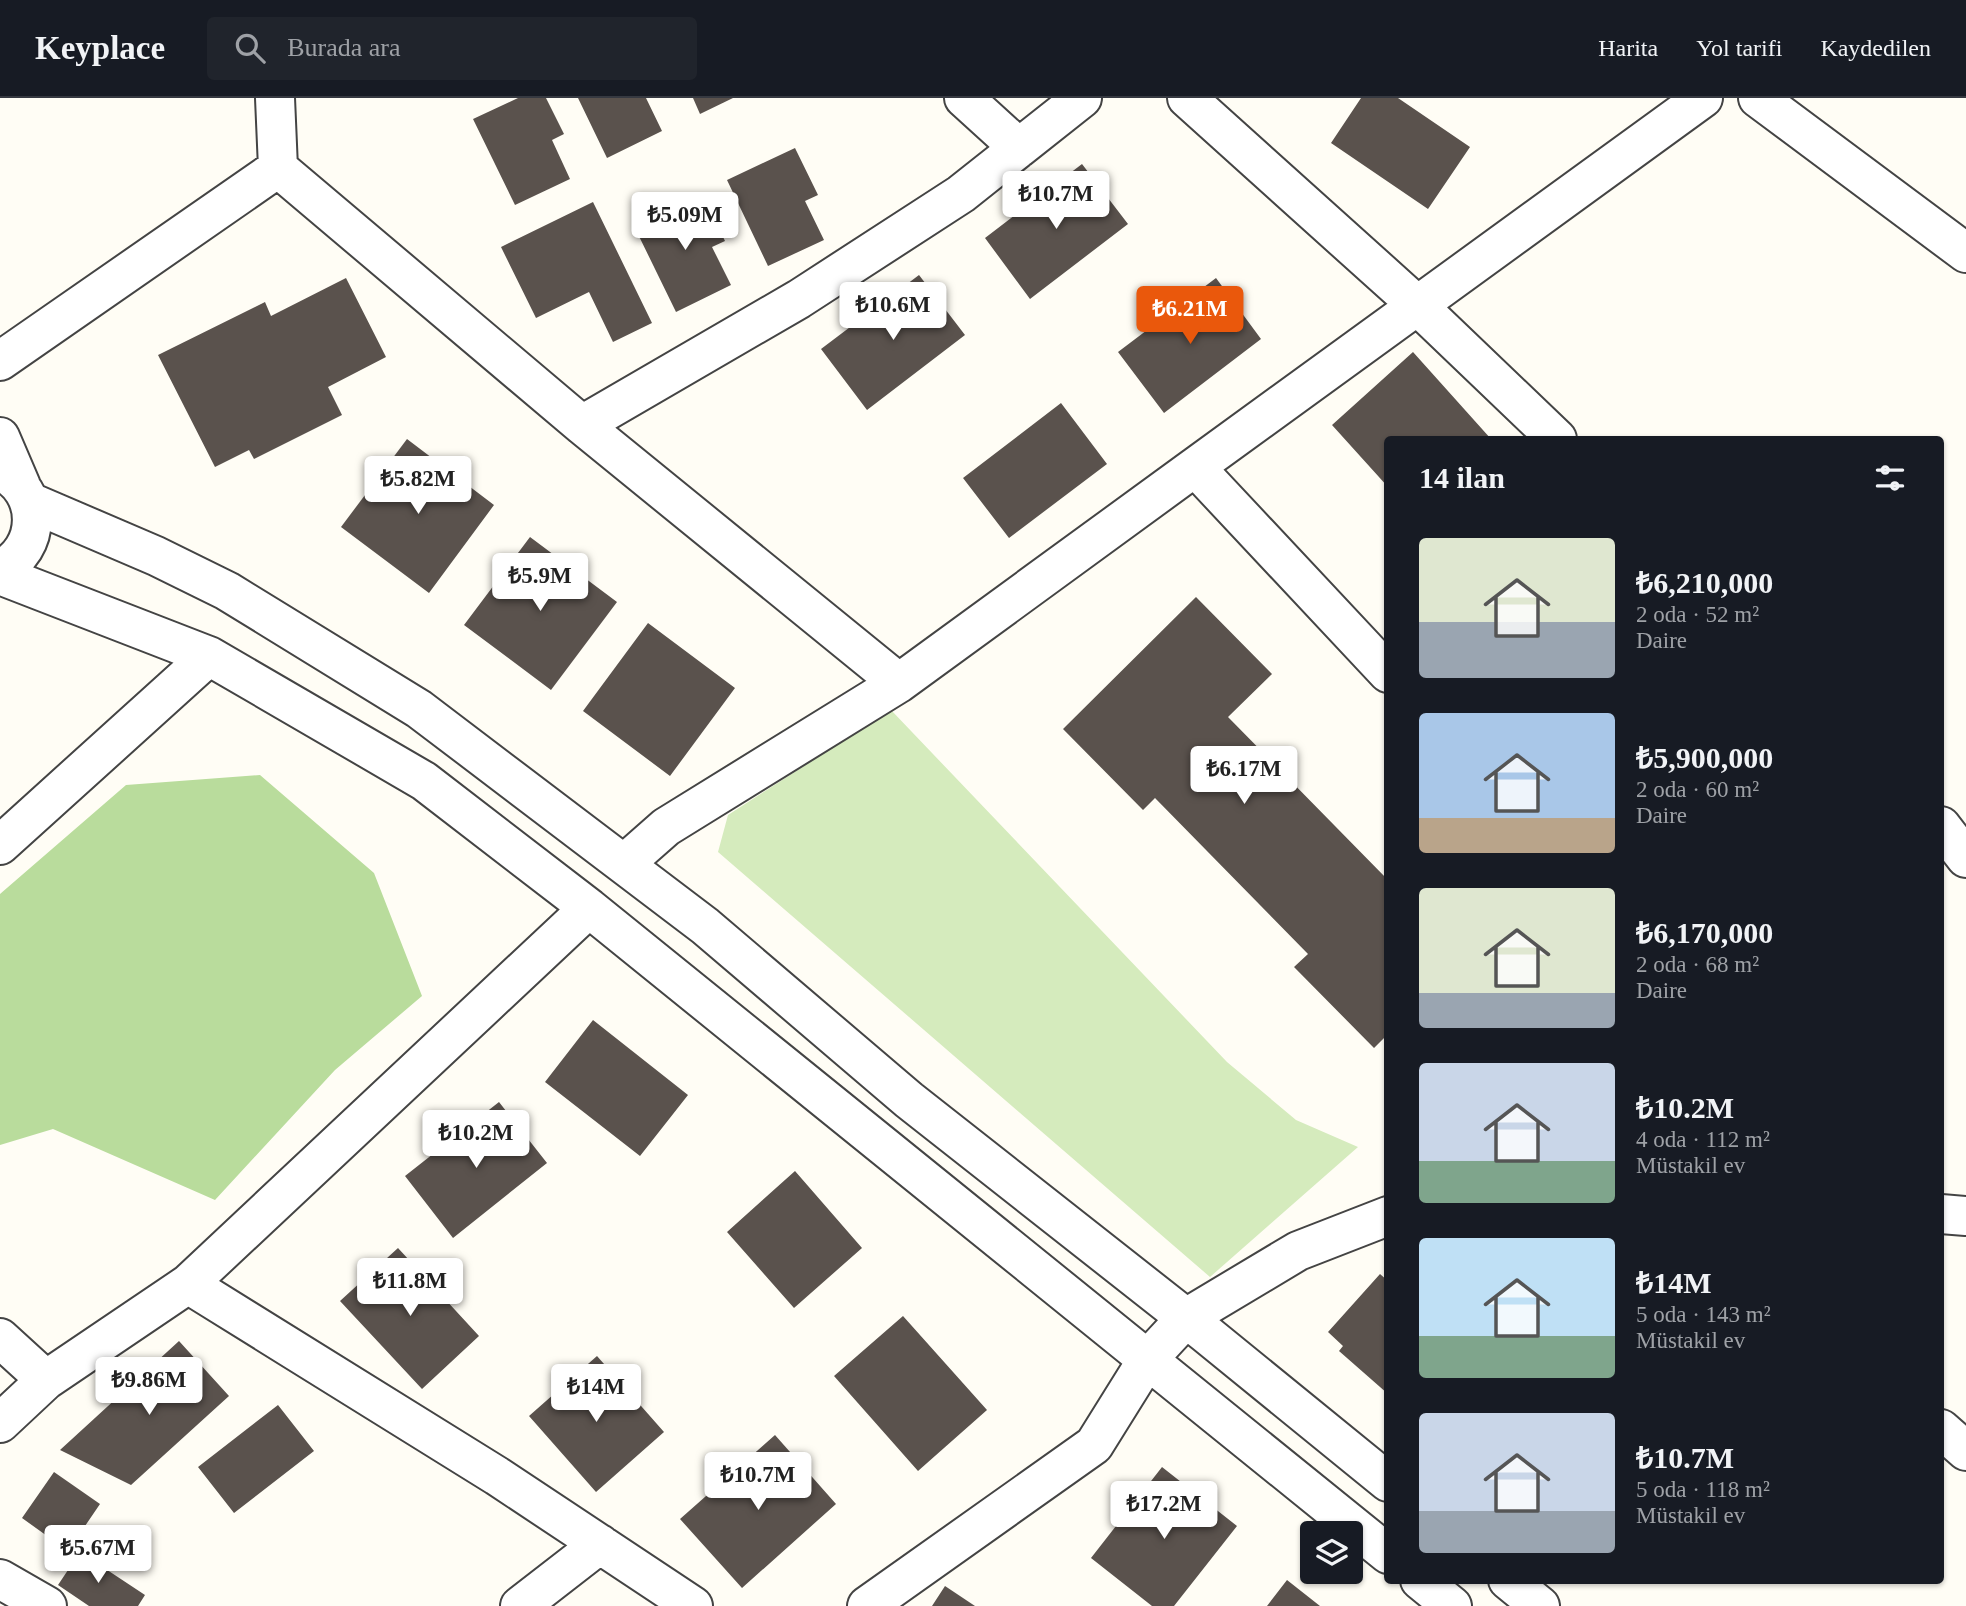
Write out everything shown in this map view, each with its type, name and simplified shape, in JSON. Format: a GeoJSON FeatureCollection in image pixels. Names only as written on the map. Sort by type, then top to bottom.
{"type":"FeatureCollection","features":[{"type":"Feature","properties":{"kind":"street"},"geometry":{"type":"LineString","coordinates":[[275,98],[278,168],[582,425],[899,683]]}},
{"type":"Feature","properties":{"kind":"street"},"geometry":{"type":"LineString","coordinates":[[964,98],[1018,148]]}},
{"type":"Feature","properties":{"kind":"street"},"geometry":{"type":"LineString","coordinates":[[582,425],[799,299],[961,194],[1082,98]]}},
{"type":"Feature","properties":{"kind":"street"},"geometry":{"type":"LineString","coordinates":[[1187,98],[1555,436]]}},
{"type":"Feature","properties":{"kind":"street"},"geometry":{"type":"LineString","coordinates":[[624,864],[666,827],[899,683],[1703,98]]}},
{"type":"Feature","properties":{"kind":"street"},"geometry":{"type":"LineString","coordinates":[[1758,98],[1966,253]]}},
{"type":"Feature","properties":{"kind":"street"},"geometry":{"type":"LineString","coordinates":[[0,361],[278,168]]}},
{"type":"Feature","properties":{"kind":"street"},"geometry":{"type":"LineString","coordinates":[[0,437],[17,486],[33,520],[31,537],[22,552],[10,565],[0,569]]}},
{"type":"Feature","properties":{"kind":"street"},"geometry":{"type":"LineString","coordinates":[[1195,467],[1384,669]]}},
{"type":"Feature","properties":{"kind":"street"},"geometry":{"type":"LineString","coordinates":[[17,486],[238,597],[419,709],[705,926],[909,1100],[1186,1318],[1384,1479]]}},
{"type":"Feature","properties":{"kind":"street"},"geometry":{"type":"LineString","coordinates":[[0,575],[209,656],[424,781],[589,908],[1384,1551]]}},
{"type":"Feature","properties":{"kind":"street"},"geometry":{"type":"LineString","coordinates":[[0,845],[209,656]]}},
{"type":"Feature","properties":{"kind":"street"},"geometry":{"type":"LineString","coordinates":[[1944,830],[1966,858]]}},
{"type":"Feature","properties":{"kind":"street"},"geometry":{"type":"LineString","coordinates":[[0,1423],[46,1380],[188,1284],[589,908]]}},
{"type":"Feature","properties":{"kind":"street"},"geometry":{"type":"LineString","coordinates":[[1944,1214],[1966,1216]]}},
{"type":"Feature","properties":{"kind":"street"},"geometry":{"type":"LineString","coordinates":[[867,1606],[1094,1444],[1147,1360],[1186,1318],[1298,1251],[1384,1218]]}},
{"type":"Feature","properties":{"kind":"street"},"geometry":{"type":"LineString","coordinates":[[188,1284],[497,1476],[693,1606]]}},
{"type":"Feature","properties":{"kind":"street"},"geometry":{"type":"LineString","coordinates":[[0,1338],[46,1380]]}},
{"type":"Feature","properties":{"kind":"street"},"geometry":{"type":"LineString","coordinates":[[1944,1432],[1966,1451]]}},
{"type":"Feature","properties":{"kind":"street"},"geometry":{"type":"LineString","coordinates":[[520,1606],[600,1544]]}},
{"type":"Feature","properties":{"kind":"street"},"geometry":{"type":"LineString","coordinates":[[0,1579],[47,1606]]}},
{"type":"Feature","properties":{"kind":"street"},"geometry":{"type":"LineString","coordinates":[[1425,1584],[1452,1606]]}},
{"type":"Feature","properties":{"kind":"street"},"geometry":{"type":"LineString","coordinates":[[1513,1584],[1539,1606]]}},
{"type":"Feature","properties":{"kind":"green space"},"geometry":{"type":"Polygon","coordinates":[[[891,710],[1227,1062],[1296,1120],[1358,1147],[1210,1277],[718,852],[728,815],[891,710]]]}},
{"type":"Feature","properties":{"kind":"green space"},"geometry":{"type":"Polygon","coordinates":[[[260,775],[374,873],[422,996],[335,1070],[215,1200],[53,1129],[0,1145],[0,894],[126,785],[260,775]]]}},
{"type":"Feature","properties":{"kind":"building"},"geometry":{"type":"Polygon","coordinates":[[[518,98],[546,98],[564,134],[552,140],[570,179],[515,205],[473,119],[518,98]]]}},
{"type":"Feature","properties":{"kind":"building"},"geometry":{"type":"Polygon","coordinates":[[[578,98],[646,98],[662,131],[607,158],[578,98]]]}},
{"type":"Feature","properties":{"kind":"building"},"geometry":{"type":"Polygon","coordinates":[[[693,98],[733,98],[700,114],[693,98]]]}},
{"type":"Feature","properties":{"kind":"building"},"geometry":{"type":"Polygon","coordinates":[[[1361,98],[1398,98],[1470,147],[1428,209],[1331,143],[1361,98]]]}},
{"type":"Feature","properties":{"kind":"building"},"geometry":{"type":"Polygon","coordinates":[[[795,148],[818,195],[805,201],[824,240],[768,266],[727,180],[795,148]]]}},
{"type":"Feature","properties":{"kind":"building"},"geometry":{"type":"Polygon","coordinates":[[[1082,164],[1128,224],[1030,299],[985,238],[1082,164]]]}},
{"type":"Feature","properties":{"kind":"building"},"geometry":{"type":"Polygon","coordinates":[[[702,193],[725,241],[712,247],[731,285],[676,312],[634,226],[702,193]]]}},
{"type":"Feature","properties":{"kind":"building"},"geometry":{"type":"Polygon","coordinates":[[[593,202],[652,323],[613,342],[589,292],[536,318],[501,247],[593,202]]]}},
{"type":"Feature","properties":{"kind":"building"},"geometry":{"type":"Polygon","coordinates":[[[919,275],[965,335],[867,410],[821,349],[919,275]]]}},
{"type":"Feature","properties":{"kind":"building"},"geometry":{"type":"Polygon","coordinates":[[[346,278],[386,357],[328,387],[342,415],[254,459],[249,450],[215,467],[158,355],[265,302],[271,316],[346,278]]]}},
{"type":"Feature","properties":{"kind":"building"},"geometry":{"type":"Polygon","coordinates":[[[1216,278],[1261,339],[1164,413],[1118,352],[1216,278]]]}},
{"type":"Feature","properties":{"kind":"building"},"geometry":{"type":"Polygon","coordinates":[[[1413,352],[1488,436],[1384,436],[1384,483],[1332,425],[1413,352]]]}},
{"type":"Feature","properties":{"kind":"building"},"geometry":{"type":"Polygon","coordinates":[[[1061,403],[1107,464],[1009,538],[963,478],[1061,403]]]}},
{"type":"Feature","properties":{"kind":"building"},"geometry":{"type":"Polygon","coordinates":[[[407,439],[494,505],[429,593],[341,527],[407,439]]]}},
{"type":"Feature","properties":{"kind":"building"},"geometry":{"type":"Polygon","coordinates":[[[530,537],[617,602],[551,690],[464,625],[530,537]]]}},
{"type":"Feature","properties":{"kind":"building"},"geometry":{"type":"Polygon","coordinates":[[[1196,597],[1272,674],[1228,717],[1384,876],[1384,1038],[1374,1048],[1294,967],[1308,954],[1155,798],[1143,810],[1063,729],[1196,597]]]}},
{"type":"Feature","properties":{"kind":"building"},"geometry":{"type":"Polygon","coordinates":[[[648,623],[735,688],[670,776],[583,711],[648,623]]]}},
{"type":"Feature","properties":{"kind":"building"},"geometry":{"type":"Polygon","coordinates":[[[593,1020],[688,1095],[640,1156],[545,1082],[593,1020]]]}},
{"type":"Feature","properties":{"kind":"building"},"geometry":{"type":"Polygon","coordinates":[[[499,1102],[547,1163],[453,1238],[405,1176],[499,1102]]]}},
{"type":"Feature","properties":{"kind":"building"},"geometry":{"type":"Polygon","coordinates":[[[795,1171],[862,1248],[794,1308],[727,1232],[795,1171]]]}},
{"type":"Feature","properties":{"kind":"building"},"geometry":{"type":"Polygon","coordinates":[[[398,1248],[479,1336],[422,1389],[340,1301],[398,1248]]]}},
{"type":"Feature","properties":{"kind":"building"},"geometry":{"type":"Polygon","coordinates":[[[1380,1274],[1384,1278],[1384,1390],[1339,1351],[1343,1346],[1328,1332],[1380,1274]]]}},
{"type":"Feature","properties":{"kind":"building"},"geometry":{"type":"Polygon","coordinates":[[[903,1316],[987,1410],[918,1471],[834,1376],[903,1316]]]}},
{"type":"Feature","properties":{"kind":"building"},"geometry":{"type":"Polygon","coordinates":[[[179,1341],[229,1396],[131,1485],[60,1450],[179,1341]]]}},
{"type":"Feature","properties":{"kind":"building"},"geometry":{"type":"Polygon","coordinates":[[[597,1356],[664,1432],[596,1492],[529,1416],[597,1356]]]}},
{"type":"Feature","properties":{"kind":"building"},"geometry":{"type":"Polygon","coordinates":[[[278,1405],[314,1451],[234,1513],[198,1467],[278,1405]]]}},
{"type":"Feature","properties":{"kind":"building"},"geometry":{"type":"Polygon","coordinates":[[[775,1435],[836,1504],[742,1588],[680,1519],[775,1435]]]}},
{"type":"Feature","properties":{"kind":"building"},"geometry":{"type":"Polygon","coordinates":[[[1162,1467],[1237,1526],[1174,1606],[1152,1606],[1091,1558],[1162,1467]]]}},
{"type":"Feature","properties":{"kind":"building"},"geometry":{"type":"Polygon","coordinates":[[[54,1472],[100,1504],[68,1551],[22,1518],[54,1472]]]}},
{"type":"Feature","properties":{"kind":"building"},"geometry":{"type":"Polygon","coordinates":[[[80,1552],[145,1595],[138,1606],[89,1606],[58,1585],[80,1552]]]}},
{"type":"Feature","properties":{"kind":"building"},"geometry":{"type":"Polygon","coordinates":[[[1287,1580],[1320,1606],[1267,1606],[1287,1580]]]}},
{"type":"Feature","properties":{"kind":"building"},"geometry":{"type":"Polygon","coordinates":[[[945,1586],[975,1606],[932,1606],[945,1586]]]}}]}
